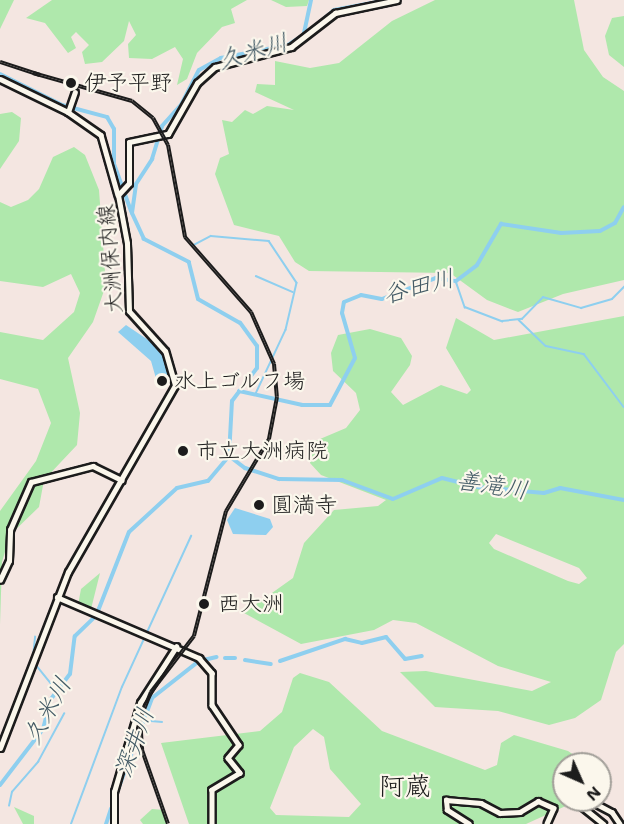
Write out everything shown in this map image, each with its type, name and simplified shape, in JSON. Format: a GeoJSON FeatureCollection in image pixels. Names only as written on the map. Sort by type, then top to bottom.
{"type":"FeatureCollection","features":[{"type":"Feature","properties":{"kind":"main road","name":"大洲保内線"},"geometry":{"type":"LineString","coordinates":[[0,748],[57,597],[175,382],[165,351],[129,311],[127,243],[120,193],[131,176],[129,142],[157,139],[210,70],[291,47],[335,13],[397,0]]}},
{"type":"Feature","properties":{"kind":"main road"},"geometry":{"type":"LineString","coordinates":[[0,79],[69,109],[75,92]]}},
{"type":"Feature","properties":{"kind":"street"},"geometry":{"type":"LineString","coordinates":[[69,109],[101,135],[120,193]]}},
{"type":"Feature","properties":{"kind":"street"},"geometry":{"type":"LineString","coordinates":[[0,580],[9,561],[10,530],[31,482],[93,466],[122,480]]}},
{"type":"Feature","properties":{"kind":"street"},"geometry":{"type":"LineString","coordinates":[[57,597],[176,647],[202,660],[213,675],[212,705],[239,747],[228,758],[239,770],[238,776],[212,790],[212,824]]}},
{"type":"Feature","properties":{"kind":"street"},"geometry":{"type":"LineString","coordinates":[[114,824],[114,792],[140,703],[176,647]]}},
{"type":"Feature","properties":{"kind":"street"},"geometry":{"type":"LineString","coordinates":[[469,824],[447,810],[446,800],[481,803],[500,813],[520,812],[538,801],[554,808],[547,824]]}},
{"type":"Feature","properties":{"kind":"street"},"geometry":{"type":"LineString","coordinates":[[589,812],[604,824]]}},
{"type":"Feature","properties":{"kind":"street"},"geometry":{"type":"LineString","coordinates":[[610,812],[620,824]]}},
{"type":"Feature","properties":{"kind":"green space"},"geometry":{"type":"Polygon","coordinates":[[[0,0],[14,0],[0,29],[0,0]]]}},
{"type":"Feature","properties":{"kind":"green space"},"geometry":{"type":"Polygon","coordinates":[[[52,0],[247,0],[231,9],[235,23],[222,27],[197,53],[187,79],[177,85],[183,59],[175,47],[152,59],[129,58],[128,44],[136,35],[129,21],[124,41],[102,62],[85,64],[82,52],[89,45],[76,32],[71,37],[76,48],[68,53],[45,23],[26,18],[52,0]]]}},
{"type":"Feature","properties":{"kind":"green space"},"geometry":{"type":"Polygon","coordinates":[[[271,0],[309,0],[307,6],[286,7],[271,0]]]}},
{"type":"Feature","properties":{"kind":"green space"},"geometry":{"type":"Polygon","coordinates":[[[435,0],[574,0],[584,50],[603,77],[624,91],[624,280],[563,294],[518,312],[487,300],[450,273],[309,271],[295,262],[279,236],[234,225],[215,174],[220,158],[229,154],[222,120],[232,122],[245,110],[253,114],[267,106],[294,110],[255,92],[257,84],[275,85],[275,61],[310,68],[339,63],[392,21],[435,0]]]}},
{"type":"Feature","properties":{"kind":"green space"},"geometry":{"type":"Polygon","coordinates":[[[624,16],[624,67],[609,55],[605,36],[612,18],[624,16]]]}},
{"type":"Feature","properties":{"kind":"green space"},"geometry":{"type":"Polygon","coordinates":[[[12,112],[21,118],[19,141],[0,169],[0,114],[12,112]]]}},
{"type":"Feature","properties":{"kind":"green space"},"geometry":{"type":"Polygon","coordinates":[[[74,147],[85,155],[99,190],[106,285],[93,322],[68,358],[80,413],[77,445],[44,480],[39,507],[10,535],[2,562],[0,625],[0,511],[36,461],[51,423],[38,389],[0,379],[0,332],[43,340],[74,312],[80,293],[71,274],[43,287],[0,281],[0,202],[11,207],[28,200],[39,189],[53,157],[74,147]]]}},
{"type":"Feature","properties":{"kind":"green space"},"geometry":{"type":"Polygon","coordinates":[[[624,316],[624,644],[616,652],[601,700],[575,718],[549,725],[498,711],[435,707],[400,672],[426,671],[532,691],[551,682],[498,666],[416,623],[393,620],[374,630],[301,644],[244,613],[293,578],[304,543],[334,510],[378,506],[386,500],[321,475],[310,463],[313,442],[346,428],[360,410],[356,393],[333,371],[331,353],[338,335],[370,329],[401,338],[412,356],[410,365],[391,392],[403,405],[441,385],[467,394],[471,390],[446,348],[456,318],[494,340],[624,316]],[[496,534],[489,543],[494,549],[579,584],[587,578],[579,568],[496,534]]]}},
{"type":"Feature","properties":{"kind":"green space"},"geometry":{"type":"Polygon","coordinates":[[[100,573],[91,609],[78,605],[81,589],[100,573]]]}},
{"type":"Feature","properties":{"kind":"green space"},"geometry":{"type":"Polygon","coordinates":[[[300,673],[329,682],[382,731],[485,770],[497,765],[501,743],[514,735],[569,752],[552,752],[552,812],[526,824],[189,824],[161,743],[260,731],[282,712],[293,678],[300,673]],[[313,729],[294,747],[270,808],[276,815],[349,817],[361,804],[330,769],[324,737],[313,729]]]}},
{"type":"Feature","properties":{"kind":"green space"},"geometry":{"type":"Polygon","coordinates":[[[14,807],[34,816],[34,824],[23,824],[14,807]]]}},
{"type":"Feature","properties":{"kind":"green space"},"geometry":{"type":"Polygon","coordinates":[[[152,809],[164,810],[167,824],[143,824],[140,820],[152,809]]]}},
{"type":"Feature","properties":{"kind":"water"},"geometry":{"type":"Polygon","coordinates":[[[126,325],[160,348],[171,375],[157,382],[151,361],[118,332],[126,325]]]}},
{"type":"Feature","properties":{"kind":"water"},"geometry":{"type":"Polygon","coordinates":[[[235,508],[270,519],[273,527],[266,535],[233,534],[227,520],[235,508]]]}},
{"type":"Feature","properties":{"kind":"waterway","name":"久米川"},"geometry":{"type":"LineString","coordinates":[[304,33],[311,0]]}},
{"type":"Feature","properties":{"kind":"waterway"},"geometry":{"type":"LineString","coordinates":[[314,27],[334,10],[377,2]]}},
{"type":"Feature","properties":{"kind":"waterway","name":"久米川"},"geometry":{"type":"LineString","coordinates":[[0,785],[43,729],[51,699],[70,674],[75,636],[96,616],[129,532],[177,488],[208,481],[229,456],[232,401],[257,368],[257,346],[240,323],[198,299],[189,262],[144,239],[132,213],[136,184],[152,159],[162,126],[181,105],[199,70],[221,58],[288,45],[308,32]]}},
{"type":"Feature","properties":{"kind":"waterway"},"geometry":{"type":"LineString","coordinates":[[0,74],[62,105],[107,117],[114,129],[114,164],[131,211]]}},
{"type":"Feature","properties":{"kind":"waterway","name":"谷田川"},"geometry":{"type":"LineString","coordinates":[[239,391],[302,405],[330,405],[355,358],[342,313],[344,302],[361,295],[382,299],[436,278],[456,281],[477,265],[501,224],[561,233],[600,231],[615,223],[624,207]]}},
{"type":"Feature","properties":{"kind":"waterway"},"geometry":{"type":"LineString","coordinates":[[192,246],[211,236],[269,241],[297,283],[286,330],[256,394]]}},
{"type":"Feature","properties":{"kind":"waterway"},"geometry":{"type":"LineString","coordinates":[[256,276],[293,292]]}},
{"type":"Feature","properties":{"kind":"waterway"},"geometry":{"type":"LineString","coordinates":[[456,281],[465,307],[502,321],[522,319],[543,297],[581,308],[612,299],[624,287]]}},
{"type":"Feature","properties":{"kind":"waterway"},"geometry":{"type":"LineString","coordinates":[[519,320],[546,346],[584,354],[624,407]]}},
{"type":"Feature","properties":{"kind":"waterway","name":"善滝川"},"geometry":{"type":"LineString","coordinates":[[229,456],[245,468],[279,479],[342,480],[393,499],[442,478],[479,487],[544,493],[560,488],[624,500]]}},
{"type":"Feature","properties":{"kind":"waterway"},"geometry":{"type":"LineString","coordinates":[[71,824],[122,687],[191,536]]}},
{"type":"Feature","properties":{"kind":"waterway"},"geometry":{"type":"LineString","coordinates":[[33,657],[35,637]]}},
{"type":"Feature","properties":{"kind":"waterway","name":"深井川"},"geometry":{"type":"LineString","coordinates":[[280,661],[345,639],[362,643],[386,637],[405,659],[422,656]]}},
{"type":"Feature","properties":{"kind":"waterway","name":"深井川"},"geometry":{"type":"LineString","coordinates":[[116,795],[152,698],[199,661],[217,657]]}},
{"type":"Feature","properties":{"kind":"waterway","name":"深井川"},"geometry":{"type":"LineString","coordinates":[[225,658],[235,658]]}},
{"type":"Feature","properties":{"kind":"waterway","name":"深井川"},"geometry":{"type":"LineString","coordinates":[[245,660],[271,664]]}},
{"type":"Feature","properties":{"kind":"waterway"},"geometry":{"type":"LineString","coordinates":[[37,666],[51,683]]}},
{"type":"Feature","properties":{"kind":"waterway"},"geometry":{"type":"LineString","coordinates":[[9,806],[12,792],[38,762],[64,714]]}},
{"type":"Feature","properties":{"kind":"waterway"},"geometry":{"type":"LineString","coordinates":[[151,721],[162,722]]}},
{"type":"Feature","properties":{"kind":"waterway","name":"深井川"},"geometry":{"type":"LineString","coordinates":[[106,824],[111,809]]}},
{"type":"Feature","properties":{"kind":"railway"},"geometry":{"type":"LineString","coordinates":[[0,62],[40,75]]}},
{"type":"Feature","properties":{"kind":"railway"},"geometry":{"type":"LineString","coordinates":[[33,73],[132,101],[153,118],[168,145],[185,237],[251,312],[274,364],[277,397],[269,439],[226,511],[194,636],[151,692],[140,719],[142,750],[168,824]]}},
{"type":"Feature","properties":{"kind":"place","name":"伊予平野"},"geometry":{"type":"Point","coordinates":[71,83]}},
{"type":"Feature","properties":{"kind":"place","name":"水上ゴルフ場"},"geometry":{"type":"Point","coordinates":[162,381]}},
{"type":"Feature","properties":{"kind":"place","name":"市立大洲病院"},"geometry":{"type":"Point","coordinates":[183,451]}},
{"type":"Feature","properties":{"kind":"place","name":"圓満寺"},"geometry":{"type":"Point","coordinates":[259,505]}},
{"type":"Feature","properties":{"kind":"place","name":"西大洲"},"geometry":{"type":"Point","coordinates":[204,604]}},
{"type":"Feature","properties":{"kind":"district","name":"阿蔵"},"geometry":{"type":"Point","coordinates":[405,786]}}]}
